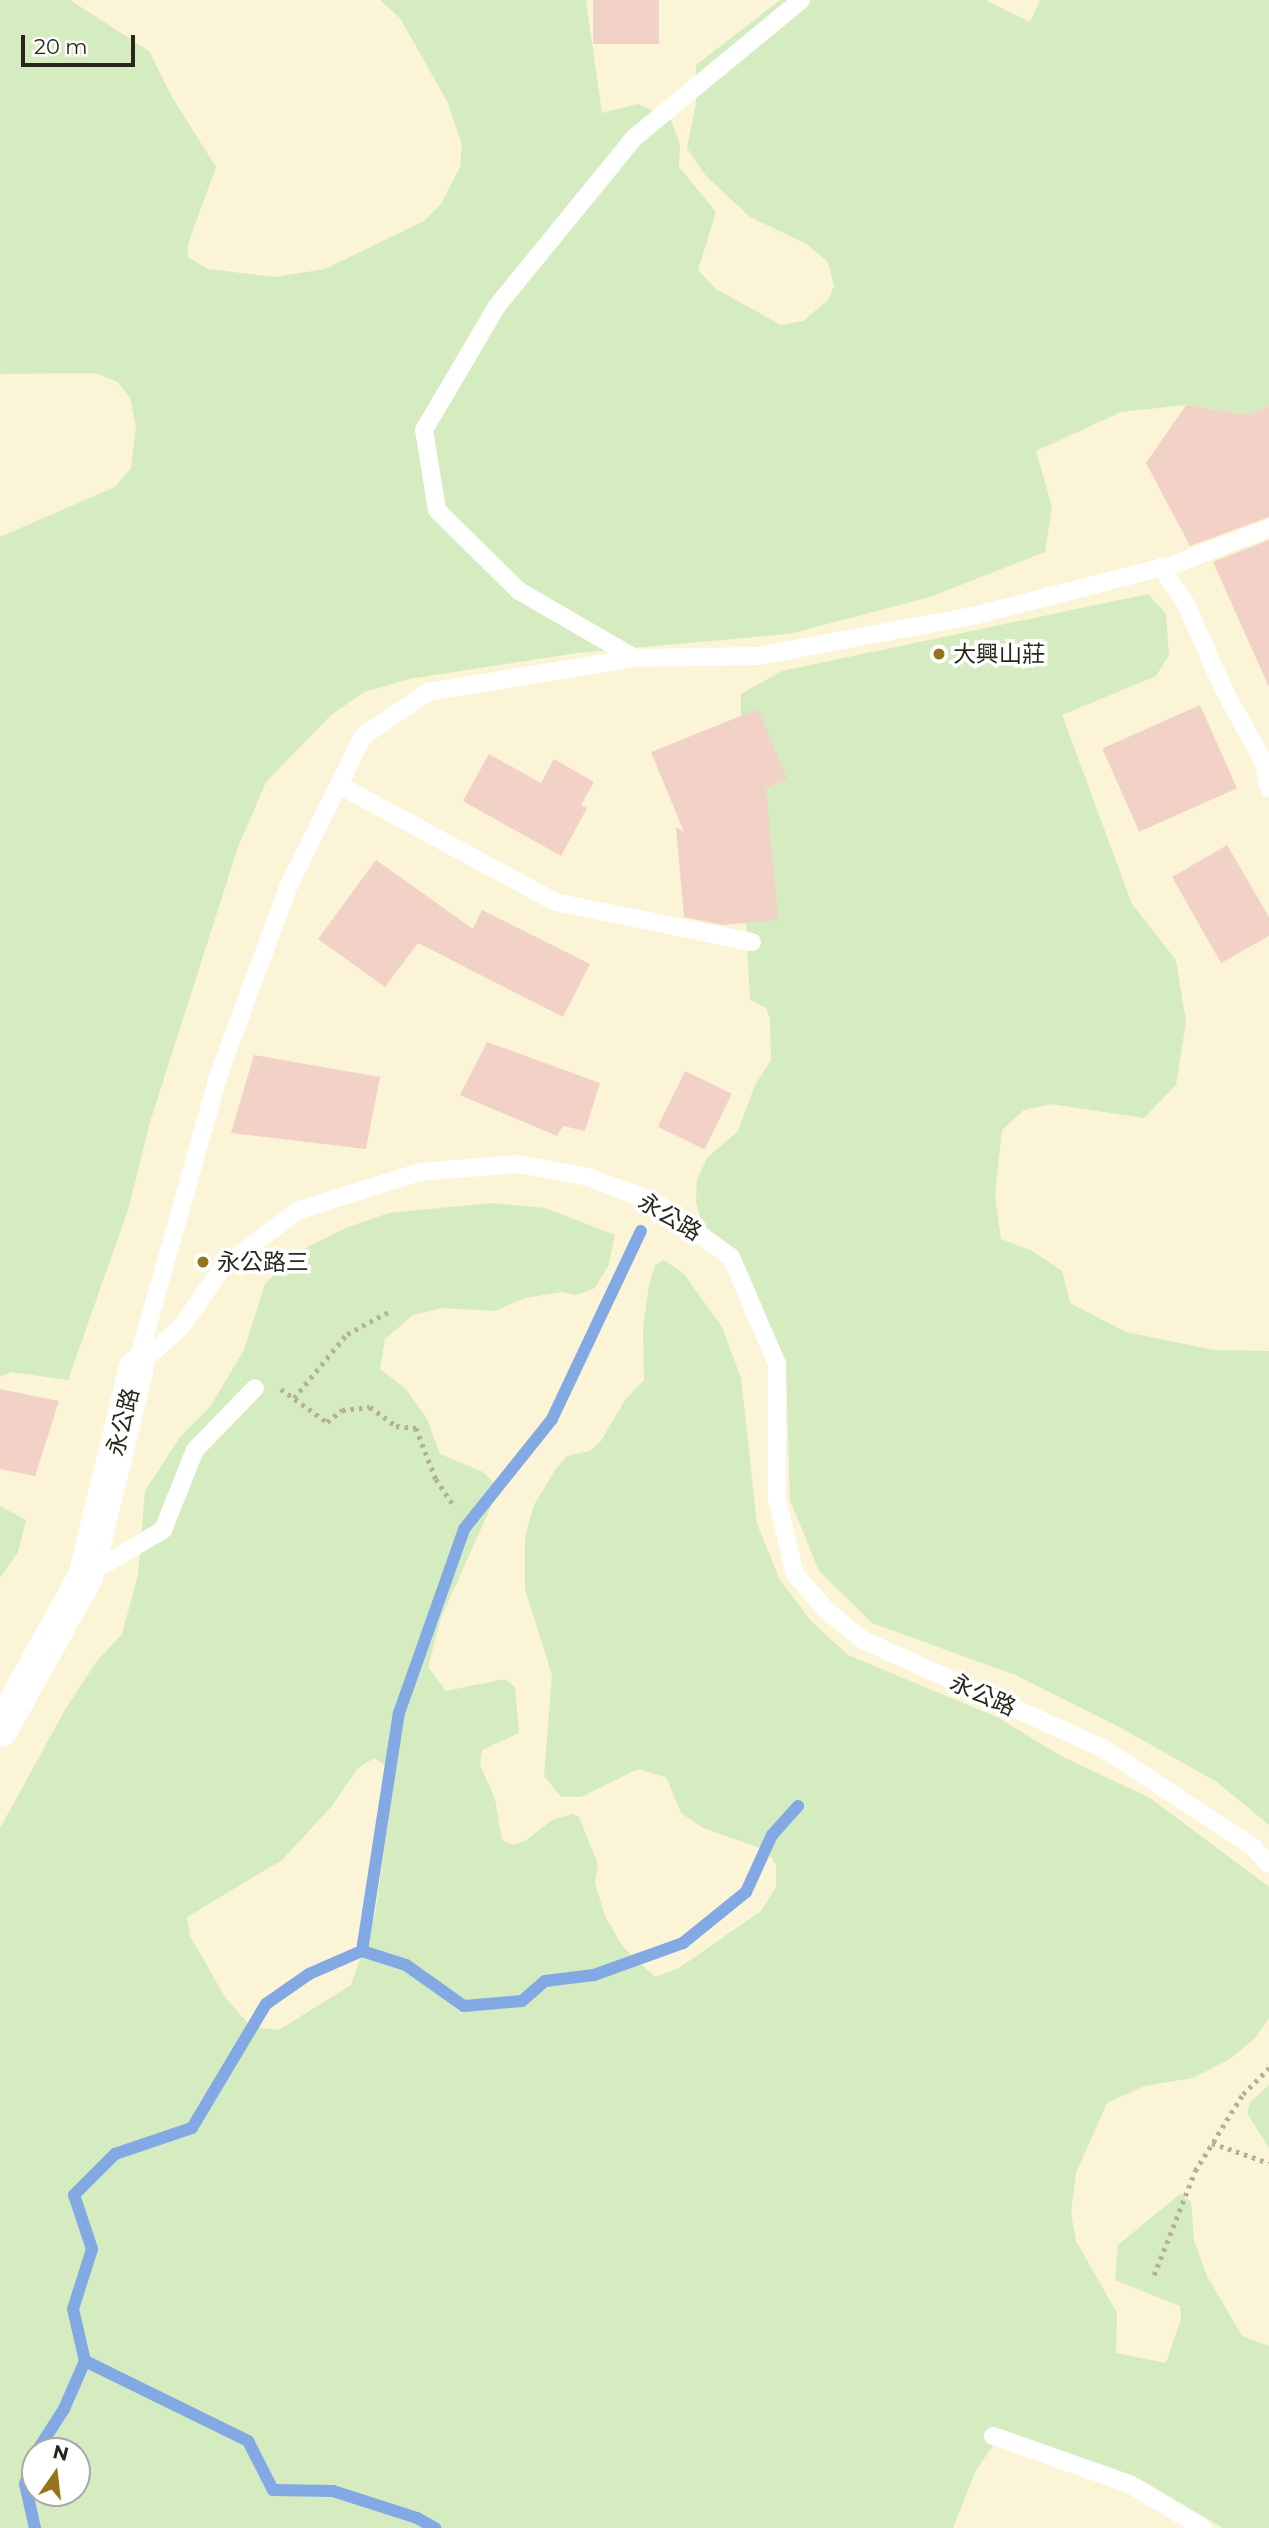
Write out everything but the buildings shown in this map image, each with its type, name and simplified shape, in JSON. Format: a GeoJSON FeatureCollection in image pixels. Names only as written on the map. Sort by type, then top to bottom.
{"type":"FeatureCollection","features":[{"type":"Feature","properties":{"kind":"street","name":"永公路"},"geometry":{"type":"LineString","coordinates":[[0,1729],[85,1576],[136,1367]]}},
{"type":"Feature","properties":{"kind":"lane"},"geometry":{"type":"LineString","coordinates":[[635,658],[519,592],[436,510],[424,430],[497,306],[635,137],[801,0]]}},
{"type":"Feature","properties":{"kind":"lane"},"geometry":{"type":"LineString","coordinates":[[136,1367],[219,1074],[289,885],[363,736],[428,692],[635,658],[758,656],[977,615],[1161,567],[1269,528]]}},
{"type":"Feature","properties":{"kind":"lane"},"geometry":{"type":"LineString","coordinates":[[1161,567],[1186,604],[1224,690],[1263,761],[1269,788]]}},
{"type":"Feature","properties":{"kind":"lane"},"geometry":{"type":"LineString","coordinates":[[339,785],[555,902],[752,942]]}},
{"type":"Feature","properties":{"kind":"lane","name":"永公路"},"geometry":{"type":"LineString","coordinates":[[136,1367],[181,1327],[223,1267],[299,1210],[371,1187],[420,1172],[518,1164],[588,1177],[655,1202],[731,1257],[772,1352],[777,1364],[777,1499],[795,1574],[826,1610],[863,1640],[1104,1749],[1253,1847],[1269,1864]]}},
{"type":"Feature","properties":{"kind":"lane"},"geometry":{"type":"LineString","coordinates":[[85,1576],[163,1530],[195,1450],[255,1388]]}},
{"type":"Feature","properties":{"kind":"lane"},"geometry":{"type":"LineString","coordinates":[[993,2436],[1129,2484],[1203,2528]]}},
{"type":"Feature","properties":{"kind":"path"},"geometry":{"type":"LineString","coordinates":[[294,1398],[347,1334],[390,1311]]}},
{"type":"Feature","properties":{"kind":"path"},"geometry":{"type":"LineString","coordinates":[[255,1388],[271,1382],[327,1422],[342,1410],[370,1407],[389,1417],[396,1426],[416,1428],[436,1479],[456,1507]]}},
{"type":"Feature","properties":{"kind":"path"},"geometry":{"type":"LineString","coordinates":[[1154,2275],[1195,2171],[1243,2094],[1269,2068]]}},
{"type":"Feature","properties":{"kind":"path"},"geometry":{"type":"LineString","coordinates":[[1212,2143],[1269,2163]]}},
{"type":"Feature","properties":{"kind":"green space"},"geometry":{"type":"Polygon","coordinates":[[[0,0],[70,0],[149,51],[172,97],[216,167],[188,244],[188,257],[208,269],[275,277],[325,269],[424,221],[441,204],[460,167],[462,144],[447,101],[400,18],[380,0],[586,0],[602,113],[638,104],[670,118],[680,144],[679,167],[716,212],[698,270],[716,289],[781,325],[803,321],[828,300],[834,286],[828,262],[807,244],[750,217],[705,175],[687,148],[696,103],[696,65],[780,0],[985,0],[1030,22],[1040,0],[1269,0],[1269,406],[1248,415],[1186,405],[1121,412],[1036,451],[1052,507],[1045,552],[930,597],[789,634],[577,653],[409,679],[364,692],[331,715],[266,782],[238,847],[150,1122],[129,1207],[68,1380],[11,1372],[0,1377],[0,537],[115,487],[131,468],[136,426],[130,398],[118,382],[95,373],[0,374],[0,0]]]}},
{"type":"Feature","properties":{"kind":"green space"},"geometry":{"type":"Polygon","coordinates":[[[1148,594],[1166,614],[1169,655],[1156,676],[1062,715],[1132,904],[1176,960],[1186,1022],[1176,1085],[1144,1118],[1051,1104],[1024,1110],[1002,1130],[995,1195],[1001,1239],[1032,1251],[1062,1271],[1070,1303],[1126,1332],[1214,1350],[1269,1351],[1269,1825],[1217,1782],[1121,1728],[1015,1675],[872,1623],[819,1571],[790,1500],[786,1365],[741,1257],[702,1224],[696,1202],[697,1179],[708,1157],[738,1131],[755,1085],[771,1060],[770,1018],[766,1008],[750,1000],[741,823],[741,694],[782,671],[1148,594]]]}},
{"type":"Feature","properties":{"kind":"green space"},"geometry":{"type":"Polygon","coordinates":[[[491,1203],[545,1208],[615,1235],[608,1266],[595,1288],[576,1295],[562,1292],[525,1298],[495,1311],[442,1308],[413,1315],[385,1339],[380,1369],[405,1388],[427,1419],[440,1454],[483,1472],[494,1483],[494,1500],[441,1618],[428,1667],[446,1691],[505,1679],[515,1687],[519,1733],[482,1750],[480,1765],[495,1799],[502,1840],[513,1845],[525,1841],[552,1820],[572,1814],[579,1817],[598,1864],[595,1883],[605,1916],[623,1947],[655,1977],[679,1968],[761,1911],[776,1887],[776,1865],[766,1850],[703,1828],[681,1813],[666,1777],[638,1769],[581,1797],[561,1797],[544,1776],[552,1675],[525,1589],[525,1537],[534,1505],[555,1470],[567,1456],[590,1451],[601,1441],[625,1400],[644,1380],[643,1328],[649,1285],[655,1265],[664,1260],[684,1274],[722,1327],[741,1378],[757,1524],[780,1580],[811,1621],[848,1655],[999,1718],[1061,1756],[1150,1798],[1269,1887],[1269,2018],[1255,2038],[1230,2059],[1193,2078],[1144,2086],[1107,2103],[1076,2173],[1071,2213],[1076,2241],[1117,2313],[1116,2353],[1166,2363],[1181,2319],[1180,2306],[1115,2280],[1118,2245],[1180,2194],[1191,2202],[1194,2241],[1207,2276],[1242,2336],[1269,2346],[1269,2528],[1223,2528],[1140,2479],[1004,2430],[976,2470],[953,2528],[0,2528],[0,1828],[66,1708],[97,1661],[122,1634],[138,1575],[145,1491],[180,1437],[210,1407],[244,1350],[265,1284],[291,1255],[348,1227],[389,1213],[491,1203]],[[374,1758],[358,1768],[331,1807],[282,1860],[187,1917],[190,1936],[225,1997],[251,2027],[279,2030],[351,1985],[375,1914],[395,1772],[374,1758]]]}},
{"type":"Feature","properties":{"kind":"green space"},"geometry":{"type":"Polygon","coordinates":[[[0,1506],[26,1520],[18,1552],[0,1578],[0,1506]]]}},
{"type":"Feature","properties":{"kind":"green space"},"geometry":{"type":"Polygon","coordinates":[[[1269,2085],[1269,2148],[1247,2113],[1250,2102],[1269,2085]]]}},
{"type":"Feature","properties":{"kind":"waterway"},"geometry":{"type":"LineString","coordinates":[[362,1951],[399,1713],[464,1529],[552,1419],[641,1231]]}},
{"type":"Feature","properties":{"kind":"waterway"},"geometry":{"type":"LineString","coordinates":[[46,2437],[64,2409],[85,2361],[73,2309],[92,2249],[74,2195],[115,2154],[192,2128],[266,2004],[309,1974],[362,1951],[406,1965],[464,2006],[522,2001],[545,1981],[594,1975],[683,1943],[746,1892],[772,1835],[798,1806]]}},
{"type":"Feature","properties":{"kind":"waterway"},"geometry":{"type":"LineString","coordinates":[[85,2361],[248,2441],[273,2490],[333,2491],[417,2518],[435,2528]]}},
{"type":"Feature","properties":{"kind":"waterway"},"geometry":{"type":"LineString","coordinates":[[30,2507],[35,2528]]}},
{"type":"Feature","properties":{"kind":"place","name":"大興山莊"},"geometry":{"type":"Point","coordinates":[939,654]}},
{"type":"Feature","properties":{"kind":"place","name":"永公路三"},"geometry":{"type":"Point","coordinates":[203,1262]}}]}
